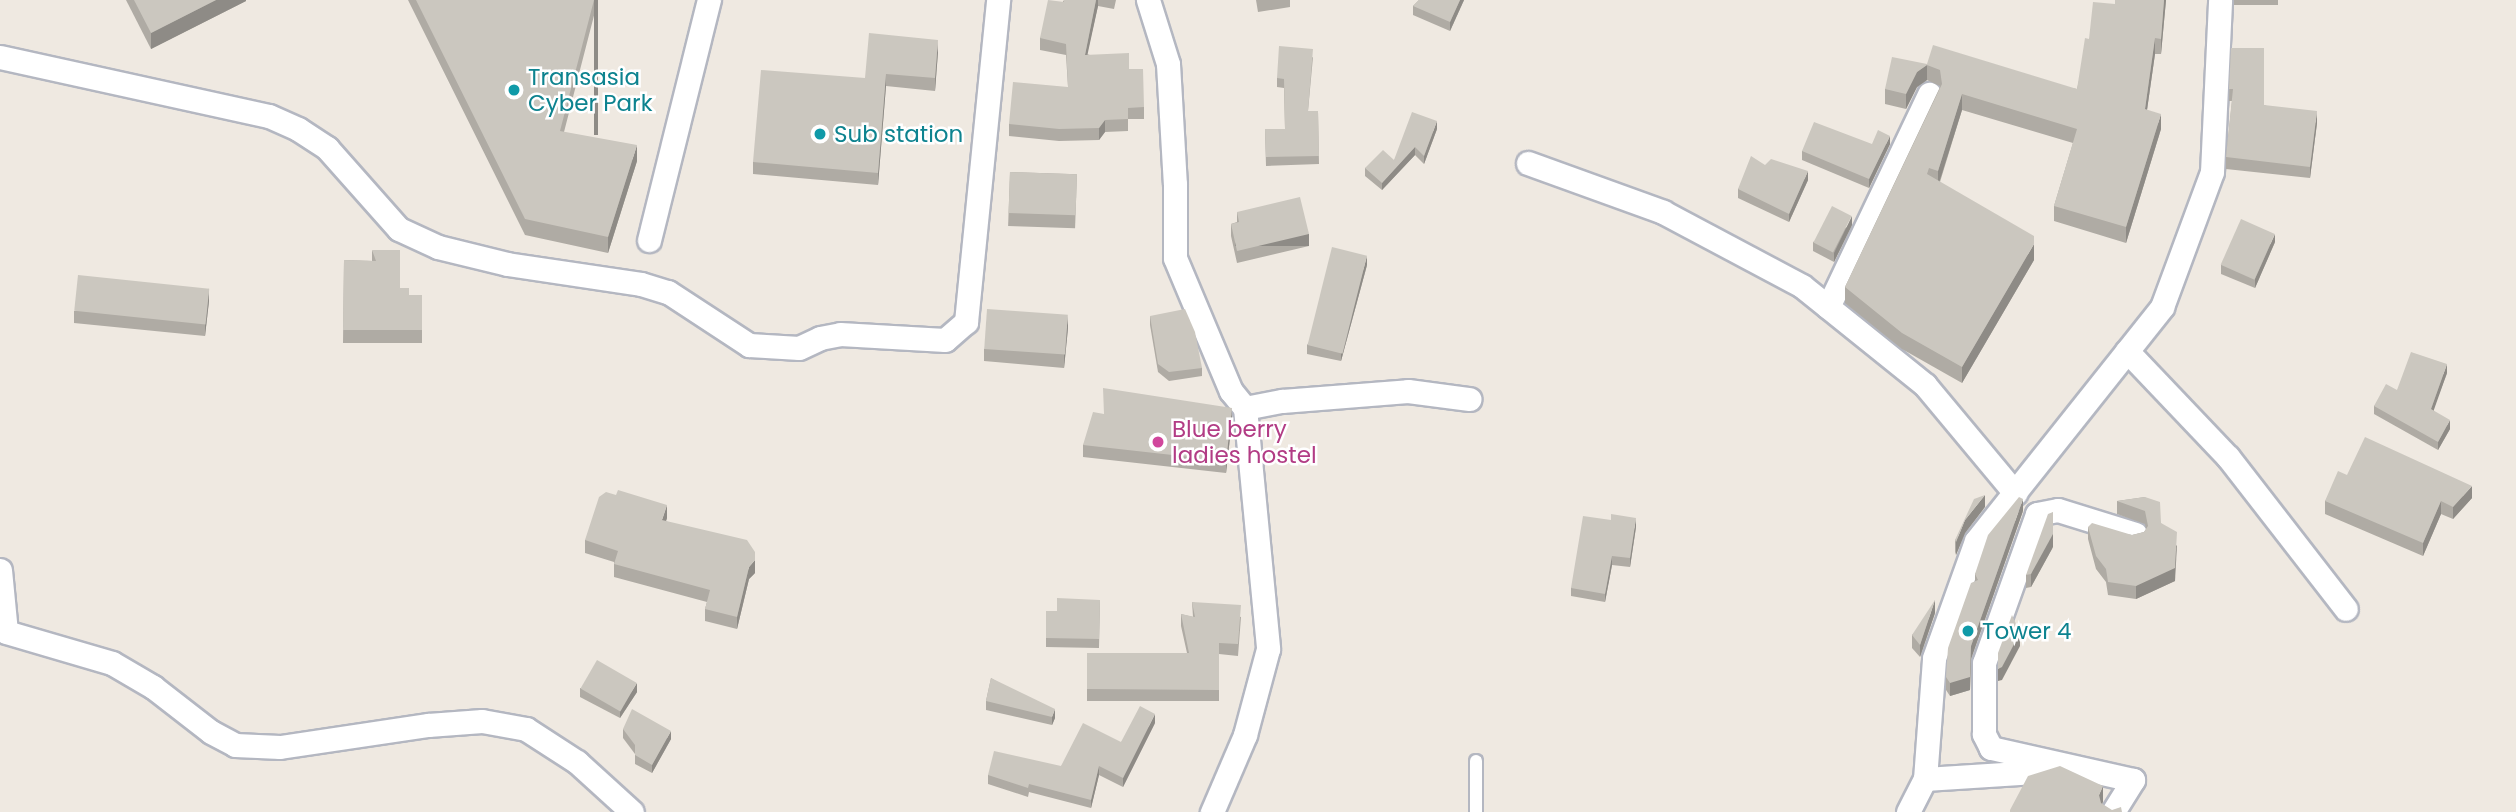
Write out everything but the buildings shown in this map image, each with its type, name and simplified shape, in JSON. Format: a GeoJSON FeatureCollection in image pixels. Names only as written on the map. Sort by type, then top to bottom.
{"type":"FeatureCollection","features":[{"type":"Feature","properties":{"kind":"street"},"geometry":{"type":"LineString","coordinates":[[649,240],[709,0]]}},
{"type":"Feature","properties":{"kind":"street"},"geometry":{"type":"LineString","coordinates":[[0,57],[269,116],[298,129],[327,148],[399,229],[438,247],[507,264],[641,284],[668,292],[748,345],[799,348],[820,338],[840,334],[945,340],[966,322],[998,0]]}},
{"type":"Feature","properties":{"kind":"street"},"geometry":{"type":"LineString","coordinates":[[1148,0],[1168,64],[1175,184],[1175,258],[1231,391],[1245,408],[1269,649],[1245,735],[1212,812]]}},
{"type":"Feature","properties":{"kind":"street"},"geometry":{"type":"LineString","coordinates":[[1908,812],[1925,779],[1934,658],[1976,541],[2162,307],[2212,172],[2220,0]]}},
{"type":"Feature","properties":{"kind":"street"},"geometry":{"type":"LineString","coordinates":[[1828,307],[1928,94]]}},
{"type":"Feature","properties":{"kind":"street"},"geometry":{"type":"LineString","coordinates":[[1528,163],[1663,212],[1802,286],[1925,385],[2015,494]]}},
{"type":"Feature","properties":{"kind":"street"},"geometry":{"type":"LineString","coordinates":[[2127,351],[2228,457],[2346,609]]}},
{"type":"Feature","properties":{"kind":"street"},"geometry":{"type":"LineString","coordinates":[[1245,408],[1282,401],[1408,391],[1469,399]]}},
{"type":"Feature","properties":{"kind":"street"},"geometry":{"type":"LineString","coordinates":[[2113,812],[2133,780],[1991,748],[1984,734],[1984,663],[2037,514],[2058,510],[2135,534]]}},
{"type":"Feature","properties":{"kind":"street"},"geometry":{"type":"LineString","coordinates":[[0,570],[3,632],[112,663],[153,687],[211,732],[235,745],[280,747],[482,721],[526,729],[577,762],[632,812]]}},
{"type":"Feature","properties":{"kind":"street"},"geometry":{"type":"LineString","coordinates":[[1925,779],[2051,771]]}},
{"type":"Feature","properties":{"kind":"lane"},"geometry":{"type":"LineString","coordinates":[[1476,761],[1476,812]]}},
{"type":"Feature","properties":{"kind":"place","name":"Transasia Cyber Park"},"geometry":{"type":"Point","coordinates":[514,90]}},
{"type":"Feature","properties":{"kind":"place","name":"Sub station"},"geometry":{"type":"Point","coordinates":[820,134]}},
{"type":"Feature","properties":{"kind":"place","name":"Blue berry ladies hostel"},"geometry":{"type":"Point","coordinates":[1158,442]}},
{"type":"Feature","properties":{"kind":"place","name":"Tower 4"},"geometry":{"type":"Point","coordinates":[1968,631]}}]}
